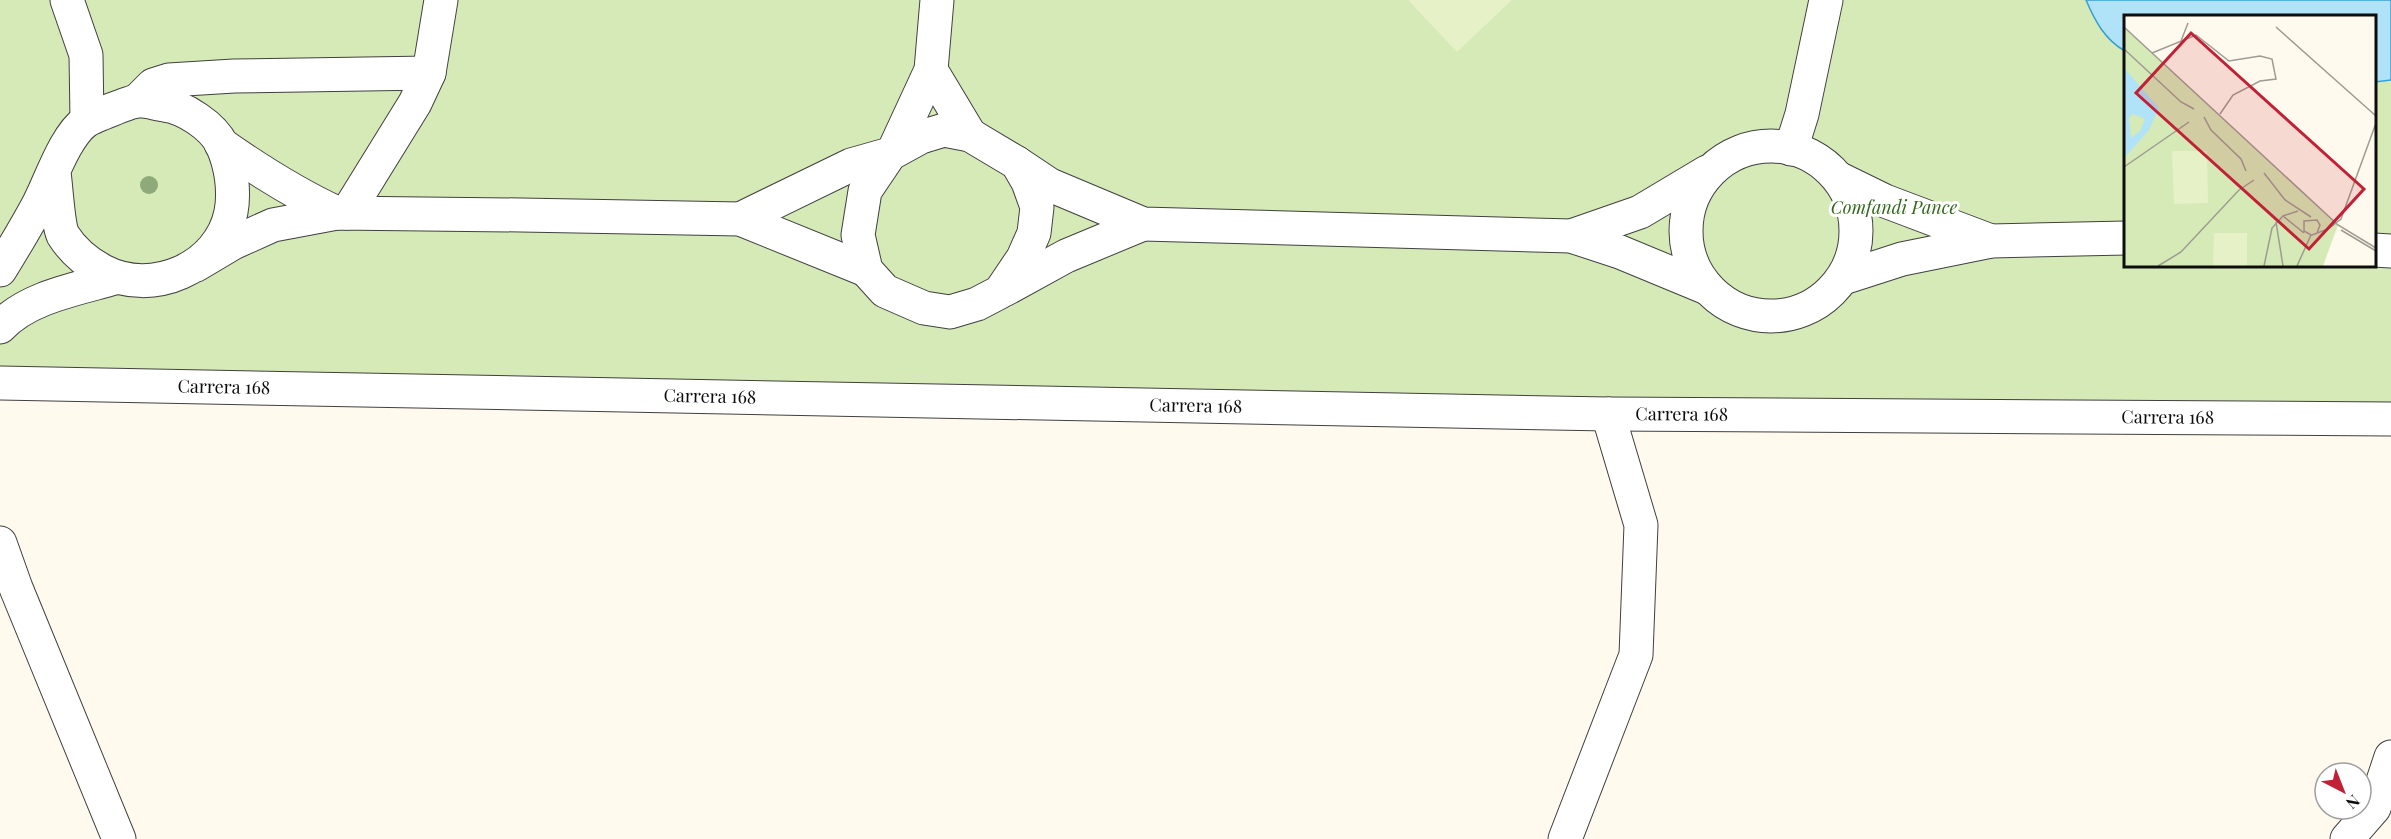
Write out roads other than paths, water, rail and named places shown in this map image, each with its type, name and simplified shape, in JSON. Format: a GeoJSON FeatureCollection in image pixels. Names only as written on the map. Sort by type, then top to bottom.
{"type":"FeatureCollection","features":[{"type":"Feature","properties":{"kind":"street"},"geometry":{"type":"LineString","coordinates":[[68,0],[86,55],[87,120]]}},
{"type":"Feature","properties":{"kind":"street"},"geometry":{"type":"LineString","coordinates":[[342,213],[415,103],[429,72],[441,0]]}},
{"type":"Feature","properties":{"kind":"street"},"geometry":{"type":"LineString","coordinates":[[866,270],[858,235],[865,191],[892,152],[931,69],[936,0]]}},
{"type":"Feature","properties":{"kind":"street"},"geometry":{"type":"LineString","coordinates":[[1791,148],[1802,114],[1826,0]]}},
{"type":"Feature","properties":{"kind":"street"},"geometry":{"type":"LineString","coordinates":[[931,69],[970,135]]}},
{"type":"Feature","properties":{"kind":"street"},"geometry":{"type":"LineString","coordinates":[[0,270],[75,133],[87,120],[137,101],[153,85],[169,80],[234,76],[429,72]]}},
{"type":"Feature","properties":{"kind":"street"},"geometry":{"type":"LineString","coordinates":[[137,101],[171,105],[202,122],[221,144],[257,169],[306,199],[342,213]]}},
{"type":"Feature","properties":{"kind":"street"},"geometry":{"type":"LineString","coordinates":[[740,219],[851,165],[892,152],[921,137],[944,130],[970,135],[1050,185],[1143,224],[1571,236],[1620,252],[1707,288]]}},
{"type":"Feature","properties":{"kind":"street"},"geometry":{"type":"LineString","coordinates":[[196,265],[218,242],[231,213],[233,181],[221,144]]}},
{"type":"Feature","properties":{"kind":"street"},"geometry":{"type":"LineString","coordinates":[[1571,236],[1640,212],[1736,153],[1758,146],[1791,148],[1824,163],[1840,179],[1851,198],[1856,218],[1857,239],[1852,260],[1843,278],[1828,295],[1809,307],[1788,315],[1766,316],[1744,312],[1724,303],[1707,288],[1695,270],[1688,249],[1686,227],[1690,204],[1700,183],[1716,166]]}},
{"type":"Feature","properties":{"kind":"street"},"geometry":{"type":"LineString","coordinates":[[1000,292],[1023,258],[1034,233],[1037,207],[1028,182],[1017,163]]}},
{"type":"Feature","properties":{"kind":"street"},"geometry":{"type":"LineString","coordinates":[[54,172],[62,233],[84,261],[115,278],[143,282],[171,278],[233,243],[273,225],[342,213],[740,219],[866,270],[885,291],[924,308],[950,312],[977,304],[1066,256],[1143,224]]}},
{"type":"Feature","properties":{"kind":"street"},"geometry":{"type":"LineString","coordinates":[[1840,179],[1885,201],[1991,241]]}},
{"type":"Feature","properties":{"kind":"street"},"geometry":{"type":"LineString","coordinates":[[1843,278],[1902,259],[1991,241],[2124,238]]}},
{"type":"Feature","properties":{"kind":"street"},"geometry":{"type":"LineString","coordinates":[[2376,250],[2391,251]]}},
{"type":"Feature","properties":{"kind":"street"},"geometry":{"type":"LineString","coordinates":[[0,327],[10,316],[46,298],[115,278]]}},
{"type":"Feature","properties":{"kind":"street","name":"Carrera 168"},"geometry":{"type":"LineString","coordinates":[[0,383],[1608,414],[2391,419]]}},
{"type":"Feature","properties":{"kind":"street"},"geometry":{"type":"LineString","coordinates":[[1565,839],[1636,655],[1641,525],[1608,414]]}},
{"type":"Feature","properties":{"kind":"street"},"geometry":{"type":"LineString","coordinates":[[0,543],[16,588],[118,839]]}},
{"type":"Feature","properties":{"kind":"street"},"geometry":{"type":"LineString","coordinates":[[2347,839],[2374,808],[2391,757]]}},
{"type":"Feature","properties":{"kind":"water"},"geometry":{"type":"Polygon","coordinates":[[[2086,0],[2391,0],[2391,80],[2376,82],[2376,15],[2124,15],[2124,50],[2101,29],[2086,0]]]}},
{"type":"Feature","properties":{"kind":"park label","name":"Comfandi Pance"},"geometry":{"type":"Point","coordinates":[1894,208]}}]}
